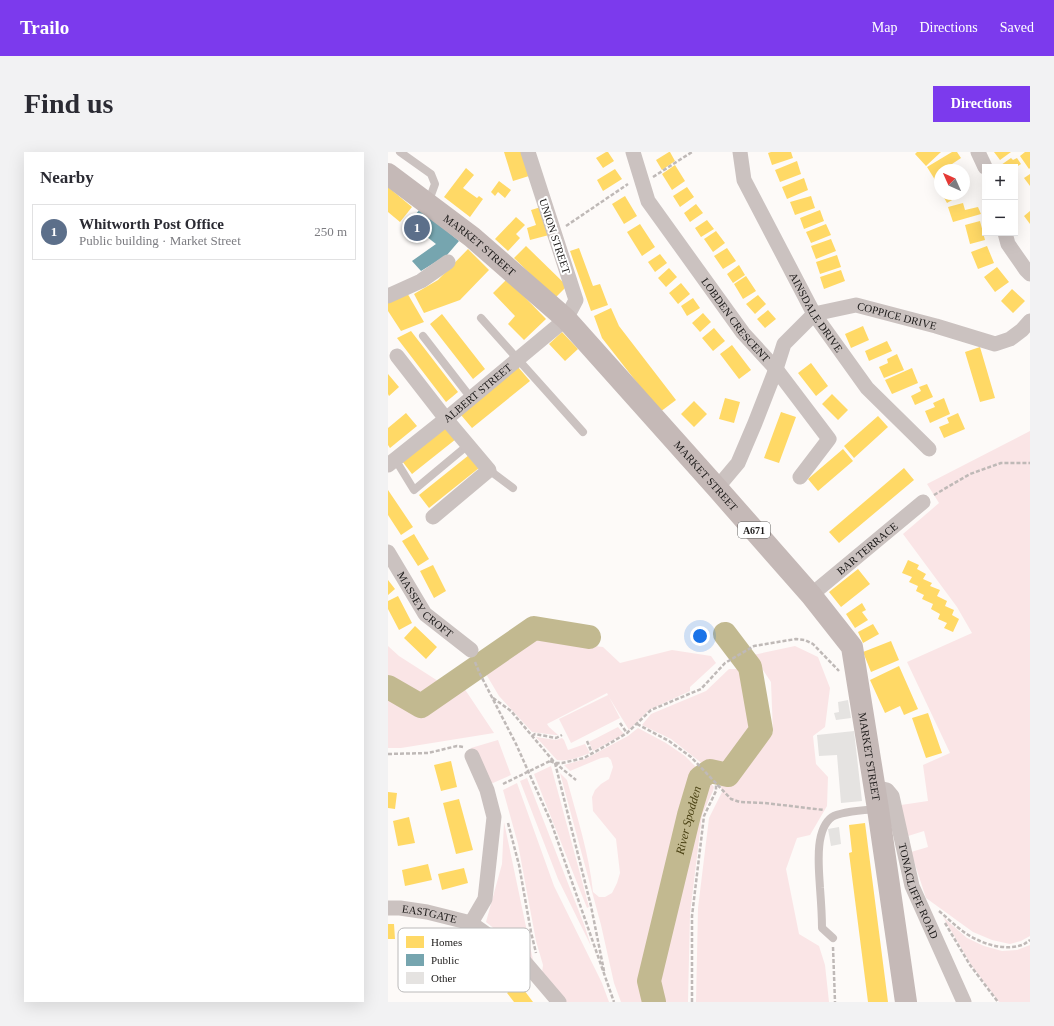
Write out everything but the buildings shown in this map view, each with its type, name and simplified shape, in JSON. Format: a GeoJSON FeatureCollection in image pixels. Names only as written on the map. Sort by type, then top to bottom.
{"type":"FeatureCollection","features":[{"type":"Feature","properties":{"kind":"main road","name":"MARKET STREET"},"geometry":{"type":"LineString","coordinates":[[388,174],[472,237],[566,319],[811,595],[852,646],[878,809],[906,1002]]}},
{"type":"Feature","properties":{"kind":"street","name":"UNION STREET"},"geometry":{"type":"LineString","coordinates":[[528,152],[576,300],[566,319]]}},
{"type":"Feature","properties":{"kind":"street","name":"LOBDEN CRESCENT"},"geometry":{"type":"LineString","coordinates":[[633,152],[648,200],[743,333],[776,369],[829,439],[800,477]]}},
{"type":"Feature","properties":{"kind":"street","name":"AINSDALE DRIVE"},"geometry":{"type":"LineString","coordinates":[[740,152],[744,180],[814,314],[867,388],[928,450]]}},
{"type":"Feature","properties":{"kind":"street"},"geometry":{"type":"LineString","coordinates":[[978,152],[984,164]]}},
{"type":"Feature","properties":{"kind":"street"},"geometry":{"type":"LineString","coordinates":[[1006,236],[1008,244],[1030,274]]}},
{"type":"Feature","properties":{"kind":"street"},"geometry":{"type":"LineString","coordinates":[[388,296],[421,281],[448,262]]}},
{"type":"Feature","properties":{"kind":"street","name":"COPPICE DRIVE"},"geometry":{"type":"LineString","coordinates":[[814,314],[856,305],[936,326],[995,344],[1010,339],[1022,330],[1030,321]]}},
{"type":"Feature","properties":{"kind":"street"},"geometry":{"type":"LineString","coordinates":[[717,488],[738,464],[776,369],[784,344],[814,314]]}},
{"type":"Feature","properties":{"kind":"street","name":"ALBERT STREET"},"geometry":{"type":"LineString","coordinates":[[392,462],[566,319]]}},
{"type":"Feature","properties":{"kind":"street"},"geometry":{"type":"LineString","coordinates":[[397,356],[446,419],[489,470],[433,517]]}},
{"type":"Feature","properties":{"kind":"street","name":"BAR TERRACE"},"geometry":{"type":"LineString","coordinates":[[811,595],[923,502]]}},
{"type":"Feature","properties":{"kind":"street","name":"MASSEY CROFT"},"geometry":{"type":"LineString","coordinates":[[388,552],[426,614],[471,650]]}},
{"type":"Feature","properties":{"kind":"street"},"geometry":{"type":"LineString","coordinates":[[471,923],[485,898],[494,817],[487,790],[472,756]]}},
{"type":"Feature","properties":{"kind":"street","name":"TONACLIFFE ROAD"},"geometry":{"type":"LineString","coordinates":[[874,787],[887,790],[892,796],[912,886],[964,1002]]}},
{"type":"Feature","properties":{"kind":"street","name":"EASTGATE"},"geometry":{"type":"LineString","coordinates":[[388,908],[400,908],[427,912],[471,923],[478,928]]}},
{"type":"Feature","properties":{"kind":"street","name":"EASTGATE"},"geometry":{"type":"LineString","coordinates":[[530,968],[559,1002]]}},
{"type":"Feature","properties":{"kind":"lane"},"geometry":{"type":"LineString","coordinates":[[400,152],[431,174],[435,184],[428,203]]}},
{"type":"Feature","properties":{"kind":"lane"},"geometry":{"type":"LineString","coordinates":[[481,318],[583,432]]}},
{"type":"Feature","properties":{"kind":"lane"},"geometry":{"type":"LineString","coordinates":[[423,336],[471,398]]}},
{"type":"Feature","properties":{"kind":"lane"},"geometry":{"type":"LineString","coordinates":[[392,462],[414,490],[468,446]]}},
{"type":"Feature","properties":{"kind":"lane"},"geometry":{"type":"LineString","coordinates":[[489,470],[513,488]]}},
{"type":"Feature","properties":{"kind":"lane"},"geometry":{"type":"LineString","coordinates":[[833,938],[822,928],[818,852],[822,831],[824,826],[832,817],[839,814],[878,809]]}},
{"type":"Feature","properties":{"kind":"path"},"geometry":{"type":"LineString","coordinates":[[554,234],[642,180],[692,152]]}},
{"type":"Feature","properties":{"kind":"path"},"geometry":{"type":"LineString","coordinates":[[923,502],[970,474],[1001,463],[1030,463]]}},
{"type":"Feature","properties":{"kind":"path"},"geometry":{"type":"LineString","coordinates":[[503,784],[550,762],[562,763],[584,758],[627,733],[651,710],[701,689],[726,663],[754,646],[796,639],[805,640],[820,650],[843,676],[857,678]]}},
{"type":"Feature","properties":{"kind":"path"},"geometry":{"type":"LineString","coordinates":[[480,674],[516,744],[551,822],[614,1002]]}},
{"type":"Feature","properties":{"kind":"path"},"geometry":{"type":"LineString","coordinates":[[491,696],[512,711],[555,763],[576,780]]}},
{"type":"Feature","properties":{"kind":"path"},"geometry":{"type":"LineString","coordinates":[[620,723],[627,733]]}},
{"type":"Feature","properties":{"kind":"path"},"geometry":{"type":"LineString","coordinates":[[637,724],[669,741],[691,757],[731,799],[740,802],[765,803],[830,811],[839,814]]}},
{"type":"Feature","properties":{"kind":"path"},"geometry":{"type":"LineString","coordinates":[[532,736],[534,734],[556,738],[562,735]]}},
{"type":"Feature","properties":{"kind":"path"},"geometry":{"type":"LineString","coordinates":[[587,741],[592,753]]}},
{"type":"Feature","properties":{"kind":"path"},"geometry":{"type":"LineString","coordinates":[[388,754],[428,753],[457,746],[463,747],[472,756]]}},
{"type":"Feature","properties":{"kind":"path"},"geometry":{"type":"LineString","coordinates":[[555,763],[591,906],[606,981]]}},
{"type":"Feature","properties":{"kind":"path"},"geometry":{"type":"LineString","coordinates":[[692,1002],[692,916],[704,816],[716,792],[716,784]]}},
{"type":"Feature","properties":{"kind":"path"},"geometry":{"type":"LineString","coordinates":[[507,820],[519,865],[531,932],[540,967],[535,974]]}},
{"type":"Feature","properties":{"kind":"path"},"geometry":{"type":"LineString","coordinates":[[998,1002],[970,965],[938,911],[963,931],[983,942],[996,946],[1010,947],[1023,945],[1030,940]]}},
{"type":"Feature","properties":{"kind":"path"},"geometry":{"type":"LineString","coordinates":[[833,938],[835,1002]]}},
{"type":"Feature","properties":{"kind":"shaded area"},"geometry":{"type":"Polygon","coordinates":[[[1030,431],[1030,936],[1021,941],[1010,944],[992,940],[973,932],[926,898],[911,852],[928,847],[924,831],[908,836],[901,805],[928,801],[923,765],[950,753],[907,662],[972,633],[957,607],[903,534],[939,503],[927,484],[1030,431]]]}},
{"type":"Feature","properties":{"kind":"shaded area"},"geometry":{"type":"Polygon","coordinates":[[[530,639],[603,647],[620,663],[672,650],[711,656],[716,663],[690,687],[690,691],[649,710],[629,730],[609,697],[620,718],[571,743],[559,719],[608,695],[607,693],[547,724],[558,735],[532,732],[499,696],[483,669],[530,639]]]}},
{"type":"Feature","properties":{"kind":"shaded area"},"geometry":{"type":"Polygon","coordinates":[[[388,646],[399,656],[438,681],[455,670],[457,676],[419,701],[388,682],[388,646]]]}},
{"type":"Feature","properties":{"kind":"shaded area"},"geometry":{"type":"Polygon","coordinates":[[[795,646],[818,657],[830,688],[825,727],[813,736],[816,764],[828,777],[827,806],[810,835],[797,838],[786,869],[799,934],[819,946],[825,965],[829,1002],[696,1002],[698,908],[709,818],[722,792],[720,781],[732,778],[773,733],[771,682],[753,655],[795,646]]]}},
{"type":"Feature","properties":{"kind":"shaded area"},"geometry":{"type":"Polygon","coordinates":[[[729,669],[744,669],[751,726],[727,770],[704,765],[671,739],[642,725],[651,714],[706,691],[729,669]]]}},
{"type":"Feature","properties":{"kind":"shaded area"},"geometry":{"type":"Polygon","coordinates":[[[462,685],[494,733],[401,748],[388,748],[388,695],[419,713],[462,685]]]}},
{"type":"Feature","properties":{"kind":"shaded area"},"geometry":{"type":"Polygon","coordinates":[[[618,727],[624,734],[593,751],[589,742],[618,727]]]}},
{"type":"Feature","properties":{"kind":"shaded area"},"geometry":{"type":"Polygon","coordinates":[[[638,728],[666,743],[685,756],[699,770],[693,777],[644,981],[649,1002],[621,1002],[614,983],[601,925],[560,773],[567,780],[579,821],[589,863],[593,892],[599,897],[605,897],[612,893],[620,873],[616,839],[593,811],[592,797],[595,790],[609,779],[613,767],[611,760],[608,757],[601,758],[570,771],[564,765],[585,759],[628,736],[638,728]]]}},
{"type":"Feature","properties":{"kind":"shaded area"},"geometry":{"type":"Polygon","coordinates":[[[536,737],[556,740],[562,738],[568,750],[585,744],[590,753],[570,760],[557,760],[536,737]]]}},
{"type":"Feature","properties":{"kind":"shaded area"},"geometry":{"type":"Polygon","coordinates":[[[498,740],[511,775],[493,783],[489,782],[471,748],[498,740]]]}},
{"type":"Feature","properties":{"kind":"shaded area"},"geometry":{"type":"Polygon","coordinates":[[[551,766],[589,907],[587,908],[534,774],[551,766]]]}},
{"type":"Feature","properties":{"kind":"shaded area"},"geometry":{"type":"Polygon","coordinates":[[[705,777],[714,787],[702,815],[690,914],[688,1002],[659,1002],[654,981],[694,806],[705,777]]]}},
{"type":"Feature","properties":{"kind":"shaded area"},"geometry":{"type":"Polygon","coordinates":[[[527,778],[591,946],[558,879],[520,781],[527,778]]]}},
{"type":"Feature","properties":{"kind":"shaded area"},"geometry":{"type":"Polygon","coordinates":[[[517,783],[554,886],[602,983],[609,1002],[566,1002],[542,973],[543,965],[536,941],[518,844],[503,790],[517,783]]]}},
{"type":"Feature","properties":{"kind":"shaded area"},"geometry":{"type":"Polygon","coordinates":[[[504,822],[526,928],[493,928],[486,922],[502,864],[504,822]]]}},
{"type":"Feature","properties":{"kind":"shaded area"},"geometry":{"type":"Polygon","coordinates":[[[943,917],[967,938],[984,946],[1002,951],[1017,950],[1030,945],[1030,1002],[999,1002],[972,966],[943,917]]]}},
{"type":"Feature","properties":{"kind":"shaded area"},"geometry":{"type":"Polygon","coordinates":[[[530,946],[533,960],[530,958],[530,946]]]}},
{"type":"Feature","properties":{"kind":"waterway","name":"River Spodden"},"geometry":{"type":"LineString","coordinates":[[388,687],[421,706],[534,628],[589,637]]}},
{"type":"Feature","properties":{"kind":"waterway","name":"River Spodden"},"geometry":{"type":"LineString","coordinates":[[654,1002],[649,981],[689,815],[700,778],[710,771],[728,775],[761,730],[750,667],[725,634]]}},
{"type":"Feature","properties":{"kind":"place","name":"Whitworth Post Office"},"geometry":{"type":"Point","coordinates":[417,228]}}]}
